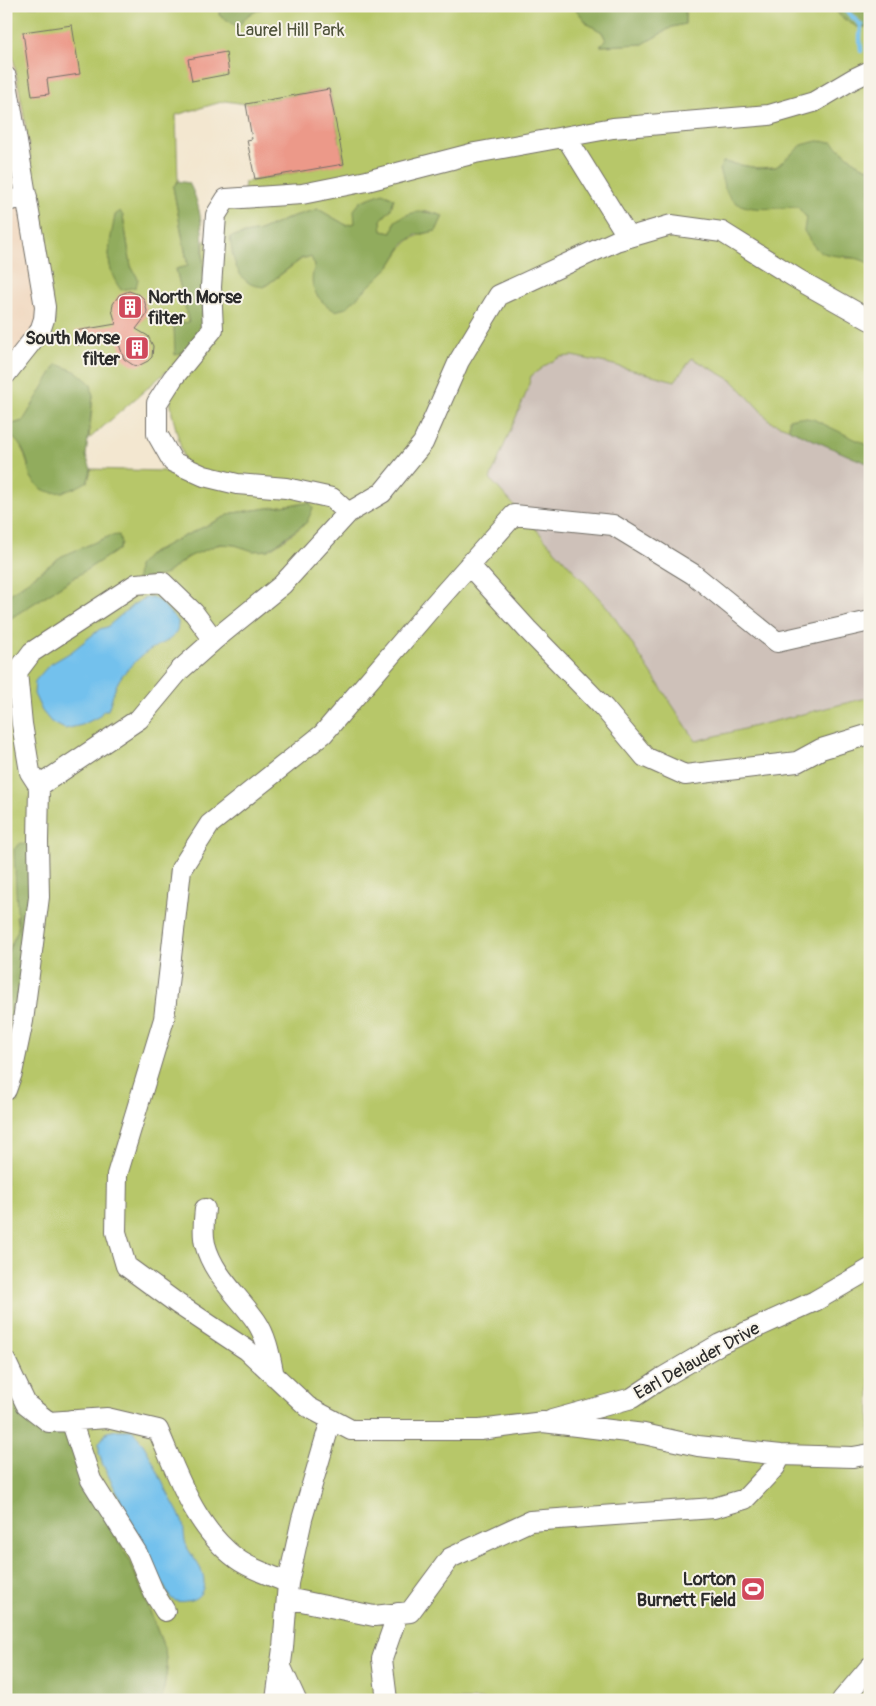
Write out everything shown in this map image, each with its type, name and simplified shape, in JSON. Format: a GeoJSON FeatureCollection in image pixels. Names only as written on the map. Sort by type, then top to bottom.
{"type":"FeatureCollection","features":[{"type":"Feature","properties":{"kind":"street"},"geometry":{"type":"LineString","coordinates":[[348,513],[332,498],[286,488],[237,484],[204,476],[173,462],[157,434],[157,403],[173,378],[213,329],[211,286],[216,215],[226,198],[302,194],[368,182],[475,153],[613,128],[769,115],[814,102],[870,71]]}},
{"type":"Feature","properties":{"kind":"street"},"geometry":{"type":"LineString","coordinates":[[6,77],[45,307],[40,331],[6,374]]}},
{"type":"Feature","properties":{"kind":"street"},"geometry":{"type":"LineString","coordinates":[[566,136],[628,237]]}},
{"type":"Feature","properties":{"kind":"street"},"geometry":{"type":"LineString","coordinates":[[6,201],[27,197]]}},
{"type":"Feature","properties":{"kind":"street"},"geometry":{"type":"LineString","coordinates":[[39,786],[139,719],[179,672],[214,640],[282,585],[348,513],[382,493],[423,443],[459,361],[498,295],[616,241],[671,225],[722,232],[799,280],[870,320]]}},
{"type":"Feature","properties":{"kind":"street"},"geometry":{"type":"LineString","coordinates":[[870,621],[777,642],[693,574],[612,525],[514,516],[469,565],[323,734],[210,824],[182,869],[164,1019],[117,1175],[116,1232],[126,1266],[178,1304],[247,1350],[308,1407],[351,1430],[480,1430],[543,1422],[644,1434],[698,1446],[781,1455],[854,1457],[870,1454]]}},
{"type":"Feature","properties":{"kind":"street"},"geometry":{"type":"LineString","coordinates":[[469,565],[527,629],[604,708],[645,757],[685,775],[797,762],[821,749],[870,734]]}},
{"type":"Feature","properties":{"kind":"street"},"geometry":{"type":"LineString","coordinates":[[6,1090],[12,1073],[23,1021],[39,897],[39,786],[30,772],[22,724],[17,672],[32,652],[136,584],[162,582],[194,613],[214,640]]}},
{"type":"Feature","properties":{"kind":"street"},"geometry":{"type":"LineString","coordinates":[[205,1209],[203,1230],[205,1244],[222,1278],[256,1321],[264,1336],[274,1376]]}},
{"type":"Feature","properties":{"kind":"street","name":"Earl Delauder Drive"},"geometry":{"type":"LineString","coordinates":[[543,1422],[632,1398],[720,1344],[815,1301],[870,1269]]}},
{"type":"Feature","properties":{"kind":"street"},"geometry":{"type":"LineString","coordinates":[[6,1362],[26,1404],[49,1422],[107,1418],[158,1430],[185,1492],[210,1534],[238,1560],[288,1591],[374,1616],[410,1612],[450,1558],[530,1521],[714,1508],[745,1499],[775,1467],[781,1455]]}},
{"type":"Feature","properties":{"kind":"street"},"geometry":{"type":"LineString","coordinates":[[71,1420],[91,1480],[137,1553],[154,1593],[165,1611]]}},
{"type":"Feature","properties":{"kind":"street"},"geometry":{"type":"LineString","coordinates":[[276,1700],[288,1591],[302,1519],[331,1420]]}},
{"type":"Feature","properties":{"kind":"street"},"geometry":{"type":"LineString","coordinates":[[387,1700],[382,1659],[398,1613]]}},
{"type":"Feature","properties":{"kind":"street"},"geometry":{"type":"LineString","coordinates":[[280,1664],[296,1700]]}},
{"type":"Feature","properties":{"kind":"street"},"geometry":{"type":"LineString","coordinates":[[842,1700],[870,1667]]}},
{"type":"Feature","properties":{"kind":"shaded area"},"geometry":{"type":"Polygon","coordinates":[[[6,6],[11,6],[12,51],[23,110],[55,322],[6,388],[6,6]]]}},
{"type":"Feature","properties":{"kind":"shaded area"},"geometry":{"type":"Polygon","coordinates":[[[572,356],[606,363],[692,358],[733,381],[771,422],[870,458],[870,697],[696,741],[609,609],[490,479],[527,391],[531,376],[560,357],[572,356]]]}},
{"type":"Feature","properties":{"kind":"green space","name":"Laurel Hill Park"},"geometry":{"type":"Polygon","coordinates":[[[11,6],[221,6],[219,15],[240,6],[647,6],[581,15],[588,24],[602,32],[606,40],[601,46],[643,44],[672,27],[685,24],[685,8],[693,6],[747,10],[777,6],[833,6],[840,16],[848,22],[858,26],[870,27],[870,169],[856,163],[832,142],[776,167],[758,168],[723,162],[777,207],[798,207],[845,258],[861,259],[870,265],[870,458],[771,422],[733,381],[692,358],[675,381],[572,356],[560,357],[531,376],[527,391],[490,479],[609,609],[696,741],[870,697],[870,1700],[162,1700],[167,1670],[165,1650],[131,1563],[6,1375],[6,1032],[14,1029],[31,898],[16,916],[18,930],[6,956],[6,621],[119,549],[121,543],[62,556],[6,597],[6,388],[55,322],[23,110],[12,51],[11,6]],[[329,89],[246,104],[225,101],[176,115],[178,181],[173,187],[188,267],[176,269],[189,322],[174,326],[176,355],[202,320],[204,241],[219,238],[222,212],[242,205],[245,182],[344,163],[329,89]],[[318,209],[291,217],[260,231],[230,237],[264,287],[303,258],[312,257],[315,266],[312,274],[390,266],[408,241],[419,235],[436,231],[443,216],[427,211],[392,233],[381,231],[381,220],[391,209],[346,225],[318,209]],[[123,216],[108,260],[138,279],[131,266],[123,216]],[[167,371],[89,439],[93,396],[31,409],[23,421],[13,424],[30,475],[88,481],[91,469],[163,471],[188,475],[172,414],[167,371]],[[310,503],[233,513],[147,556],[165,575],[197,552],[215,545],[235,545],[260,551],[269,549],[307,522],[310,503]]]}},
{"type":"Feature","properties":{"kind":"green space"},"geometry":{"type":"Polygon","coordinates":[[[221,6],[267,6],[248,15],[238,27],[219,15],[221,6]]]}},
{"type":"Feature","properties":{"kind":"green space"},"geometry":{"type":"Polygon","coordinates":[[[573,6],[693,6],[685,8],[685,24],[672,27],[643,44],[600,46],[606,40],[602,32],[588,24],[573,6]]]}},
{"type":"Feature","properties":{"kind":"green space"},"geometry":{"type":"Polygon","coordinates":[[[833,6],[870,6],[870,27],[857,27],[840,16],[833,6]]]}},
{"type":"Feature","properties":{"kind":"green space"},"geometry":{"type":"Polygon","coordinates":[[[817,141],[832,142],[856,163],[870,169],[870,265],[860,259],[831,255],[819,251],[804,231],[806,217],[798,207],[751,208],[734,201],[728,195],[719,170],[723,162],[758,168],[776,167],[802,145],[817,141]]]}},
{"type":"Feature","properties":{"kind":"green space"},"geometry":{"type":"Polygon","coordinates":[[[178,181],[189,183],[198,208],[203,249],[203,289],[202,319],[198,335],[188,348],[175,355],[174,325],[189,322],[176,269],[188,266],[173,187],[178,181]]]}},
{"type":"Feature","properties":{"kind":"green space"},"geometry":{"type":"Polygon","coordinates":[[[383,193],[394,198],[391,209],[381,220],[382,231],[392,233],[395,221],[413,213],[424,212],[443,216],[436,231],[416,235],[404,243],[390,266],[346,308],[335,311],[323,302],[315,292],[312,280],[315,266],[311,257],[302,258],[264,287],[249,283],[240,274],[233,256],[230,237],[260,231],[291,217],[318,209],[346,225],[355,223],[354,210],[361,201],[383,193]]]}},
{"type":"Feature","properties":{"kind":"green space"},"geometry":{"type":"Polygon","coordinates":[[[120,211],[123,216],[131,266],[138,279],[136,287],[121,290],[111,272],[109,263],[115,215],[120,211]]]}},
{"type":"Feature","properties":{"kind":"green space"},"geometry":{"type":"Polygon","coordinates":[[[57,364],[77,372],[91,384],[93,396],[86,456],[91,469],[88,481],[73,489],[50,492],[37,485],[31,477],[22,449],[7,430],[13,424],[23,421],[57,364]]]}},
{"type":"Feature","properties":{"kind":"green space"},"geometry":{"type":"Polygon","coordinates":[[[798,417],[813,419],[870,447],[870,464],[789,429],[789,419],[798,417]]]}},
{"type":"Feature","properties":{"kind":"green space"},"geometry":{"type":"Polygon","coordinates":[[[310,503],[313,508],[307,522],[268,550],[253,551],[235,545],[219,544],[186,558],[165,575],[137,580],[138,566],[147,556],[233,513],[310,503]]]}},
{"type":"Feature","properties":{"kind":"green space"},"geometry":{"type":"Polygon","coordinates":[[[119,535],[121,543],[119,549],[6,621],[6,597],[62,556],[110,536],[119,535]]]}},
{"type":"Feature","properties":{"kind":"green space"},"geometry":{"type":"Polygon","coordinates":[[[21,843],[29,846],[31,898],[14,1029],[6,1033],[6,956],[18,930],[14,849],[21,843]]]}},
{"type":"Feature","properties":{"kind":"green space"},"geometry":{"type":"Polygon","coordinates":[[[6,1375],[68,1431],[83,1480],[131,1563],[165,1650],[167,1670],[162,1700],[6,1700],[6,1375]]]}},
{"type":"Feature","properties":{"kind":"water"},"geometry":{"type":"Polygon","coordinates":[[[152,597],[163,605],[178,621],[178,627],[174,635],[146,653],[122,675],[108,710],[104,710],[98,717],[82,725],[65,729],[51,722],[42,711],[34,694],[35,681],[49,665],[71,652],[100,629],[107,627],[133,605],[145,598],[152,597]]]}},
{"type":"Feature","properties":{"kind":"water"},"geometry":{"type":"Polygon","coordinates":[[[132,1430],[138,1437],[151,1458],[180,1517],[187,1547],[200,1568],[204,1581],[203,1589],[193,1599],[179,1601],[169,1596],[103,1465],[99,1453],[99,1443],[107,1432],[132,1430]]]}},
{"type":"Feature","properties":{"kind":"building"},"geometry":{"type":"Polygon","coordinates":[[[72,25],[80,74],[47,79],[49,94],[32,96],[23,32],[72,25]]]}},
{"type":"Feature","properties":{"kind":"building"},"geometry":{"type":"Polygon","coordinates":[[[226,52],[229,74],[192,81],[188,59],[226,52]]]}},
{"type":"Feature","properties":{"kind":"building"},"geometry":{"type":"Polygon","coordinates":[[[329,89],[344,164],[255,179],[247,140],[252,139],[246,104],[329,89]]]}},
{"type":"Feature","properties":{"kind":"building"},"geometry":{"type":"Polygon","coordinates":[[[129,291],[140,295],[144,299],[147,311],[146,316],[136,329],[148,336],[153,346],[152,357],[138,366],[124,359],[117,338],[78,345],[75,331],[116,324],[112,310],[113,304],[119,295],[129,291]]]}},
{"type":"Feature","properties":{"kind":"waterway"},"geometry":{"type":"LineString","coordinates":[[841,6],[861,25],[861,51]]}},
{"type":"Feature","properties":{"kind":"place","name":"North Morse filter"},"geometry":{"type":"Point","coordinates":[130,307]}},
{"type":"Feature","properties":{"kind":"place","name":"South Morse filter"},"geometry":{"type":"Point","coordinates":[137,348]}},
{"type":"Feature","properties":{"kind":"place","name":"Lorton Burnett Field"},"geometry":{"type":"Point","coordinates":[753,1589]}}]}
